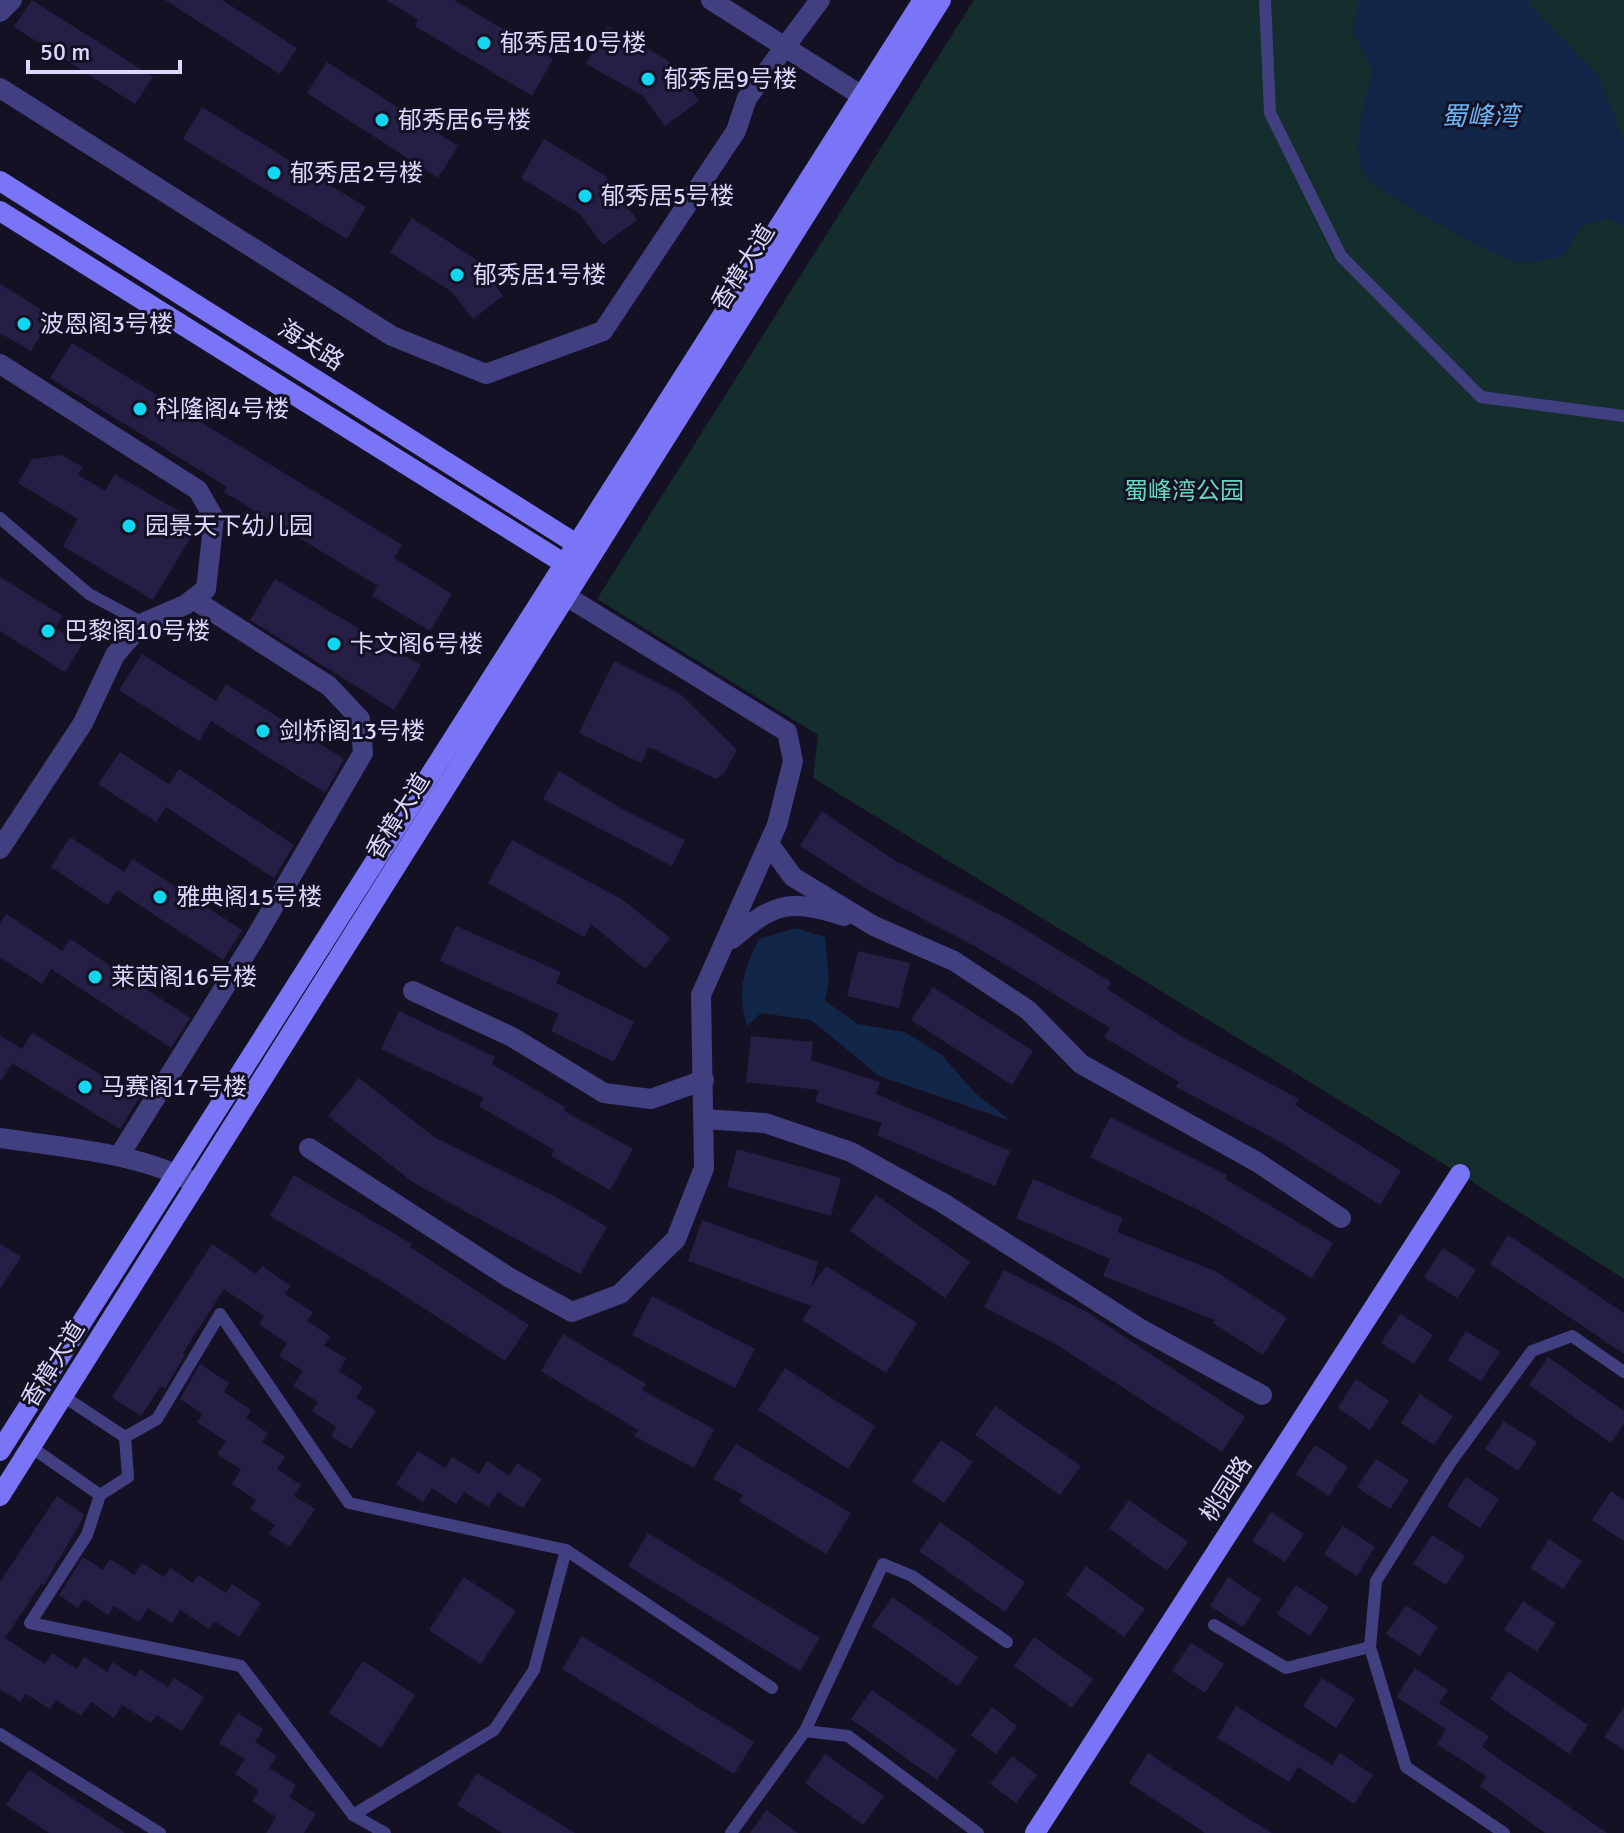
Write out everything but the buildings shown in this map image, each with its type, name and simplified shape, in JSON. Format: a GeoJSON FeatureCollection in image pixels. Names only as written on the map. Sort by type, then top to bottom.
{"type":"FeatureCollection","features":[{"type":"Feature","properties":{"kind":"street"},"geometry":{"type":"LineString","coordinates":[[0,12],[12,0]]}},
{"type":"Feature","properties":{"kind":"street"},"geometry":{"type":"LineString","coordinates":[[711,0],[862,96]]}},
{"type":"Feature","properties":{"kind":"street"},"geometry":{"type":"LineString","coordinates":[[0,88],[392,336],[486,374],[603,331],[736,131],[747,98],[820,0]]}},
{"type":"Feature","properties":{"kind":"street","name":"香樟大道"},"geometry":{"type":"LineString","coordinates":[[585,549],[923,0]]}},
{"type":"Feature","properties":{"kind":"street","name":"香樟大道"},"geometry":{"type":"LineString","coordinates":[[0,1451],[176,1173],[941,0]]}},
{"type":"Feature","properties":{"kind":"street","name":"海关路"},"geometry":{"type":"LineString","coordinates":[[0,181],[585,549]]}},
{"type":"Feature","properties":{"kind":"street"},"geometry":{"type":"LineString","coordinates":[[0,211],[572,569]]}},
{"type":"Feature","properties":{"kind":"street"},"geometry":{"type":"LineString","coordinates":[[0,364],[198,490],[214,518],[206,589],[193,599],[143,623],[115,655],[83,723],[0,849]]}},
{"type":"Feature","properties":{"kind":"street"},"geometry":{"type":"LineString","coordinates":[[309,1148],[510,1278],[572,1312],[620,1294],[676,1239],[704,1168],[701,995],[769,844],[793,761],[787,732],[558,591]]}},
{"type":"Feature","properties":{"kind":"street","name":"香樟大道"},"geometry":{"type":"LineString","coordinates":[[0,1496],[7,1472],[31,1447],[197,1184],[558,591]]}},
{"type":"Feature","properties":{"kind":"street"},"geometry":{"type":"LineString","coordinates":[[119,1156],[254,940],[363,753],[360,719],[329,686],[193,599]]}},
{"type":"Feature","properties":{"kind":"street"},"geometry":{"type":"LineString","coordinates":[[769,844],[793,877],[874,926]]}},
{"type":"Feature","properties":{"kind":"street"},"geometry":{"type":"LineString","coordinates":[[725,946],[767,910],[807,904],[874,926],[954,961],[1028,1010],[1081,1064],[1257,1162],[1341,1218]]}},
{"type":"Feature","properties":{"kind":"street"},"geometry":{"type":"LineString","coordinates":[[413,991],[512,1037],[604,1093],[651,1099],[704,1080]]}},
{"type":"Feature","properties":{"kind":"street"},"geometry":{"type":"LineString","coordinates":[[704,1119],[765,1123],[851,1152],[943,1203],[1139,1328],[1262,1395]]}},
{"type":"Feature","properties":{"kind":"street"},"geometry":{"type":"LineString","coordinates":[[0,1138],[119,1156],[176,1173],[197,1184]]}},
{"type":"Feature","properties":{"kind":"street","name":"桃园路"},"geometry":{"type":"LineString","coordinates":[[1035,1833],[1460,1174]]}},
{"type":"Feature","properties":{"kind":"lane"},"geometry":{"type":"LineString","coordinates":[[1265,0],[1270,113],[1341,256],[1481,397],[1624,416]]}},
{"type":"Feature","properties":{"kind":"lane"},"geometry":{"type":"LineString","coordinates":[[0,518],[89,594],[143,623]]}},
{"type":"Feature","properties":{"kind":"lane"},"geometry":{"type":"LineString","coordinates":[[125,1437],[157,1419],[220,1314],[349,1503],[566,1550],[772,1688]]}},
{"type":"Feature","properties":{"kind":"lane"},"geometry":{"type":"LineString","coordinates":[[1504,1833],[1406,1767],[1370,1647],[1376,1581],[1450,1463],[1532,1351],[1572,1336],[1624,1372]]}},
{"type":"Feature","properties":{"kind":"lane"},"geometry":{"type":"LineString","coordinates":[[63,1396],[125,1437]]}},
{"type":"Feature","properties":{"kind":"lane"},"geometry":{"type":"LineString","coordinates":[[125,1437],[128,1477],[100,1495],[87,1535],[30,1623],[241,1666],[353,1815],[385,1833]]}},
{"type":"Feature","properties":{"kind":"lane"},"geometry":{"type":"LineString","coordinates":[[31,1447],[100,1495]]}},
{"type":"Feature","properties":{"kind":"lane"},"geometry":{"type":"LineString","coordinates":[[353,1815],[494,1730],[534,1670],[566,1550]]}},
{"type":"Feature","properties":{"kind":"lane"},"geometry":{"type":"LineString","coordinates":[[731,1833],[805,1731],[883,1564],[912,1576],[1007,1642]]}},
{"type":"Feature","properties":{"kind":"lane"},"geometry":{"type":"LineString","coordinates":[[1214,1625],[1286,1668],[1370,1647]]}},
{"type":"Feature","properties":{"kind":"lane"},"geometry":{"type":"LineString","coordinates":[[805,1731],[848,1736],[978,1833]]}},
{"type":"Feature","properties":{"kind":"lane"},"geometry":{"type":"LineString","coordinates":[[0,1734],[160,1833]]}},
{"type":"Feature","properties":{"kind":"green space","name":"蜀峰湾公园"},"geometry":{"type":"Polygon","coordinates":[[[974,0],[1624,0],[1624,1279],[1460,1174],[813,778],[818,735],[597,599],[974,0]]]}},
{"type":"Feature","properties":{"kind":"water","name":"蜀峰湾"},"geometry":{"type":"Polygon","coordinates":[[[1359,0],[1531,0],[1528,3],[1598,75],[1624,141],[1624,227],[1609,218],[1582,225],[1563,257],[1519,262],[1459,235],[1373,183],[1364,174],[1358,151],[1360,123],[1373,71],[1352,30],[1359,0]]]}},
{"type":"Feature","properties":{"kind":"water"},"geometry":{"type":"Polygon","coordinates":[[[795,928],[825,937],[829,979],[825,1001],[858,1024],[905,1032],[942,1055],[975,1093],[1011,1121],[879,1076],[811,1020],[761,1013],[747,1026],[742,992],[753,950],[759,939],[795,928]]]}},
{"type":"Feature","properties":{"kind":"place","name":"郁秀居10号楼"},"geometry":{"type":"Point","coordinates":[484,43]}},
{"type":"Feature","properties":{"kind":"place","name":"郁秀居9号楼"},"geometry":{"type":"Point","coordinates":[648,79]}},
{"type":"Feature","properties":{"kind":"place","name":"郁秀居6号楼"},"geometry":{"type":"Point","coordinates":[382,120]}},
{"type":"Feature","properties":{"kind":"place","name":"郁秀居2号楼"},"geometry":{"type":"Point","coordinates":[274,173]}},
{"type":"Feature","properties":{"kind":"place","name":"郁秀居5号楼"},"geometry":{"type":"Point","coordinates":[585,196]}},
{"type":"Feature","properties":{"kind":"place","name":"郁秀居1号楼"},"geometry":{"type":"Point","coordinates":[457,275]}},
{"type":"Feature","properties":{"kind":"place","name":"波恩阁3号楼"},"geometry":{"type":"Point","coordinates":[24,324]}},
{"type":"Feature","properties":{"kind":"place","name":"科隆阁4号楼"},"geometry":{"type":"Point","coordinates":[140,409]}},
{"type":"Feature","properties":{"kind":"place","name":"园景天下幼儿园"},"geometry":{"type":"Point","coordinates":[129,526]}},
{"type":"Feature","properties":{"kind":"place","name":"巴黎阁10号楼"},"geometry":{"type":"Point","coordinates":[48,631]}},
{"type":"Feature","properties":{"kind":"place","name":"卡文阁6号楼"},"geometry":{"type":"Point","coordinates":[334,644]}},
{"type":"Feature","properties":{"kind":"place","name":"剑桥阁13号楼"},"geometry":{"type":"Point","coordinates":[263,731]}},
{"type":"Feature","properties":{"kind":"place","name":"雅典阁15号楼"},"geometry":{"type":"Point","coordinates":[160,897]}},
{"type":"Feature","properties":{"kind":"place","name":"莱茵阁16号楼"},"geometry":{"type":"Point","coordinates":[95,977]}},
{"type":"Feature","properties":{"kind":"place","name":"马赛阁17号楼"},"geometry":{"type":"Point","coordinates":[85,1087]}}]}
